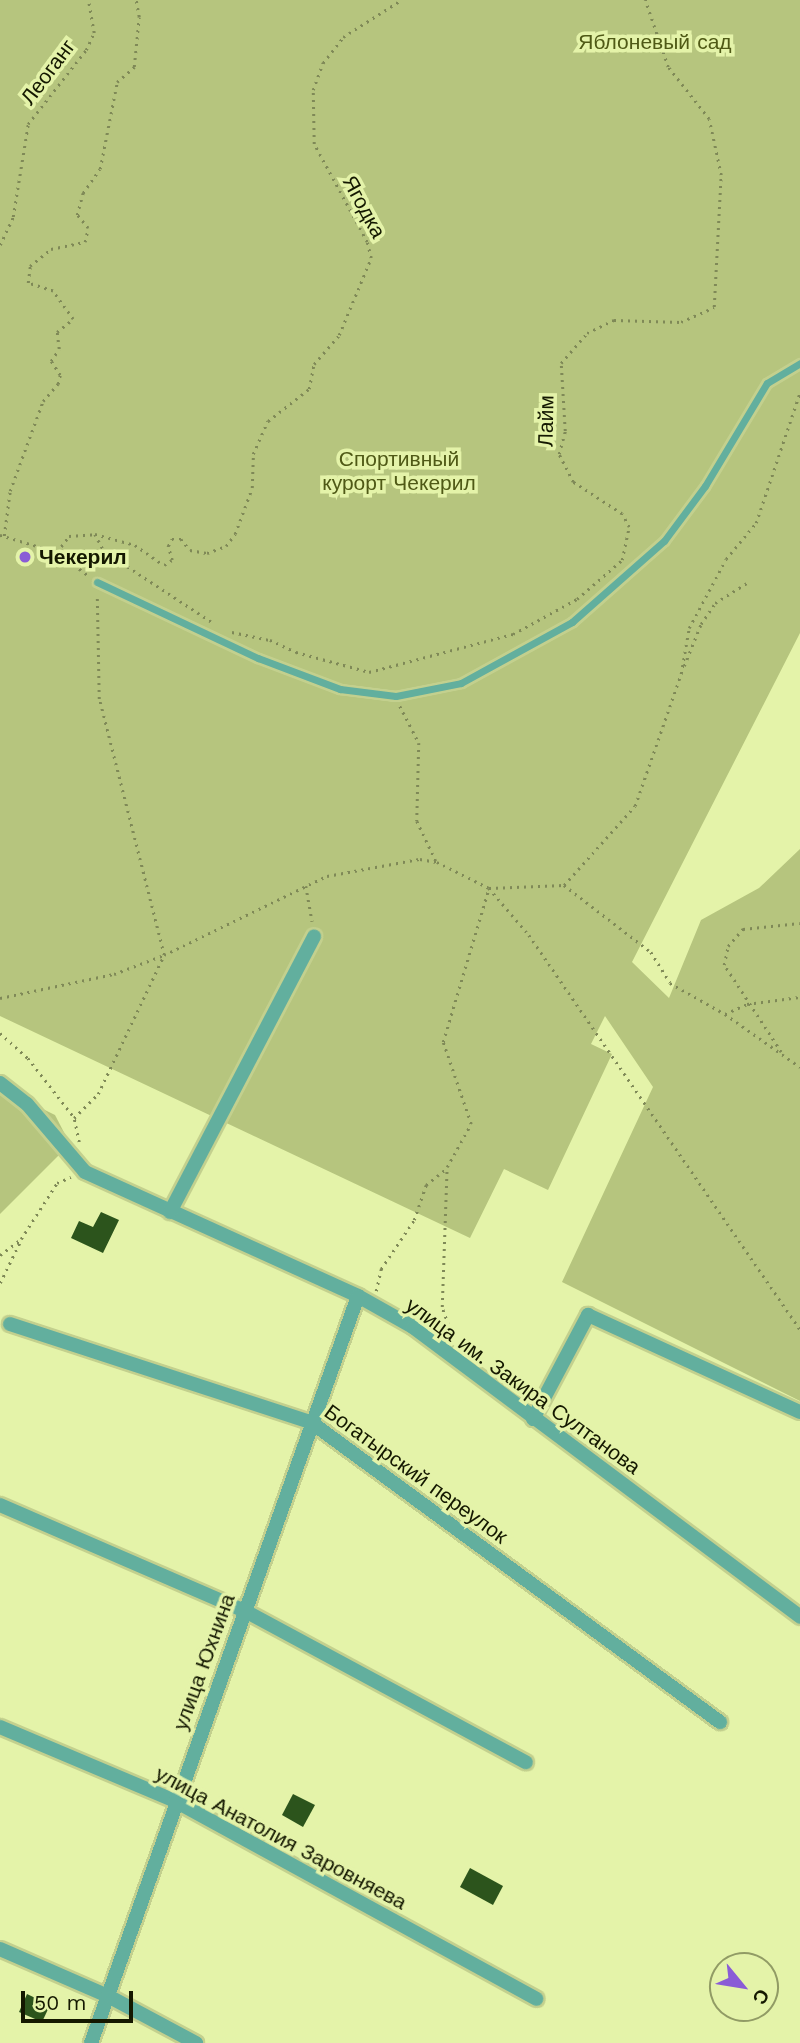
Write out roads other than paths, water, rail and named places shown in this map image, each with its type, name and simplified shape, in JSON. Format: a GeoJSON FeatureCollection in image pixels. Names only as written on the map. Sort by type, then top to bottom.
{"type":"FeatureCollection","features":[{"type":"Feature","properties":{"kind":"street"},"geometry":{"type":"LineString","coordinates":[[170,1212],[314,936]]}},
{"type":"Feature","properties":{"kind":"street","name":"улица им. Закира Султанова"},"geometry":{"type":"LineString","coordinates":[[0,1083],[27,1104],[85,1172],[358,1296],[413,1327],[800,1618]]}},
{"type":"Feature","properties":{"kind":"street","name":"улица Юхнина"},"geometry":{"type":"LineString","coordinates":[[91,2043],[175,1801],[358,1296]]}},
{"type":"Feature","properties":{"kind":"street"},"geometry":{"type":"LineString","coordinates":[[533,1419],[588,1315],[800,1412]]}},
{"type":"Feature","properties":{"kind":"street","name":"Богатырский переулок"},"geometry":{"type":"LineString","coordinates":[[9,1324],[312,1423],[720,1722]]}},
{"type":"Feature","properties":{"kind":"street"},"geometry":{"type":"LineString","coordinates":[[0,1505],[245,1612],[526,1762]]}},
{"type":"Feature","properties":{"kind":"street","name":"улица Анатолия Заровняева"},"geometry":{"type":"LineString","coordinates":[[0,1727],[175,1801],[536,1998]]}},
{"type":"Feature","properties":{"kind":"street"},"geometry":{"type":"LineString","coordinates":[[0,1949],[108,1996],[195,2043]]}},
{"type":"Feature","properties":{"kind":"lane"},"geometry":{"type":"LineString","coordinates":[[97,582],[258,658],[340,689],[396,696],[461,683],[572,622],[664,541],[705,486],[767,383],[800,363]]}},
{"type":"Feature","properties":{"kind":"place","name":"Чекерил"},"geometry":{"type":"Point","coordinates":[25,557]}},
{"type":"Feature","properties":{"kind":"park label","name":"Яблоневый сад"},"geometry":{"type":"Point","coordinates":[655,42]}},
{"type":"Feature","properties":{"kind":"park label","name":"Спортивный курорт Чекерил"},"geometry":{"type":"Point","coordinates":[399,471]}}]}
